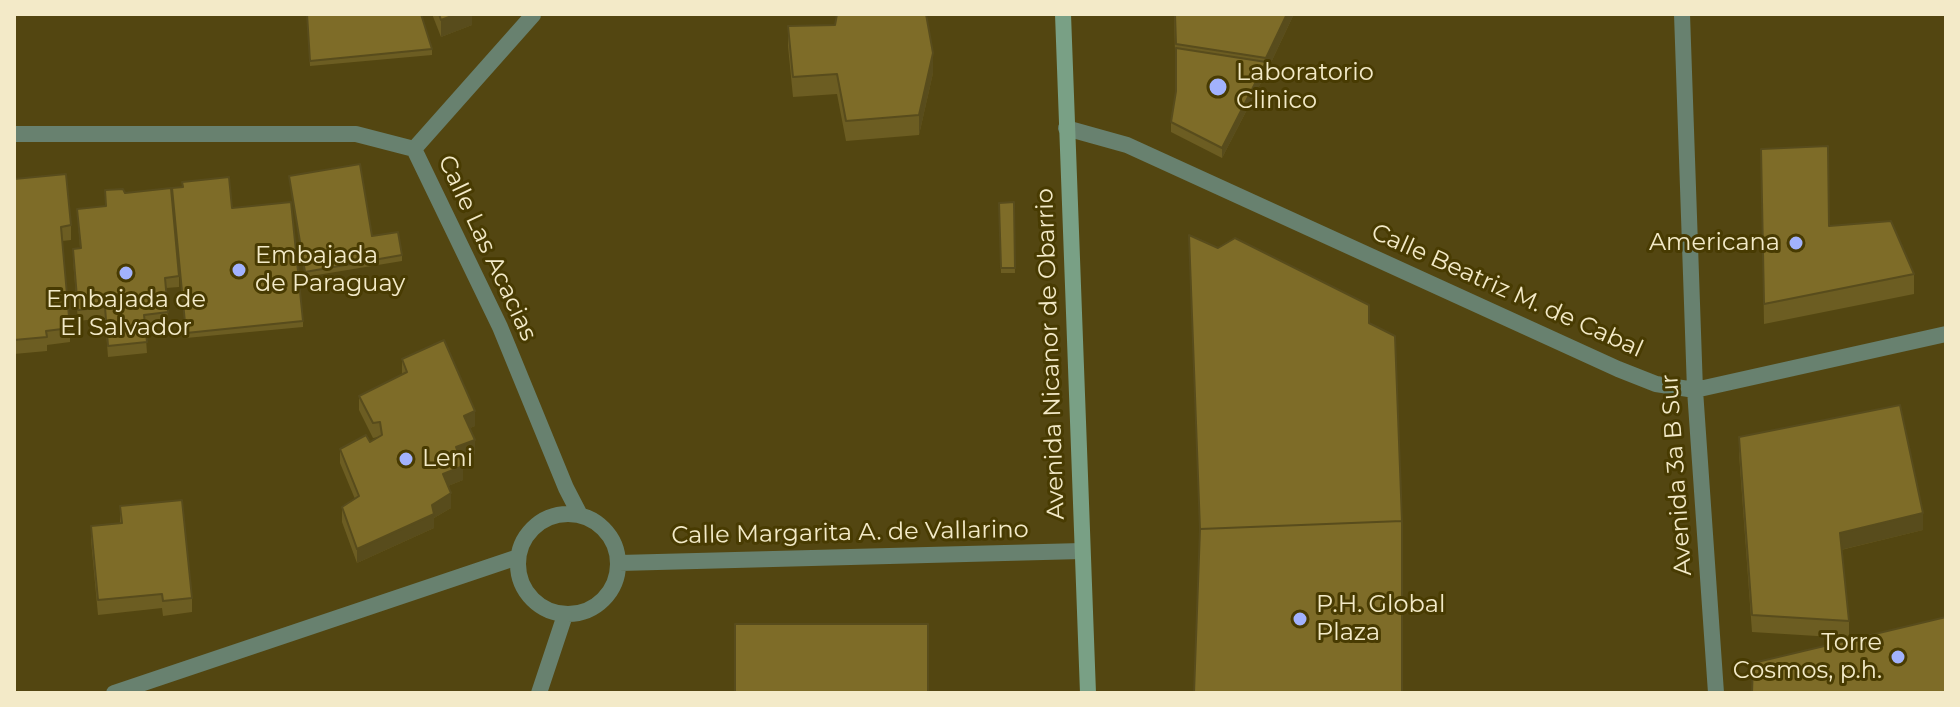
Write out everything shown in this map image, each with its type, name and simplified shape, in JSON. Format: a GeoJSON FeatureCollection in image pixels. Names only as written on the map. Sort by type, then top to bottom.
{"type":"FeatureCollection","features":[{"type":"Feature","properties":{"kind":"main road","name":"Avenida Nicanor de Obarrio"},"geometry":{"type":"LineString","coordinates":[[1063,14],[1088,693]]}},
{"type":"Feature","properties":{"kind":"street","name":"Avenida 3a B Sur"},"geometry":{"type":"LineString","coordinates":[[1682,14],[1695,390],[1716,693]]}},
{"type":"Feature","properties":{"kind":"street"},"geometry":{"type":"LineString","coordinates":[[414,149],[533,15]]}},
{"type":"Feature","properties":{"kind":"street","name":"Calle Beatriz M. de Cabal"},"geometry":{"type":"LineString","coordinates":[[1066,128],[1127,145],[1656,384],[1695,390],[1946,334]]}},
{"type":"Feature","properties":{"kind":"street","name":"Calle Las Acacias"},"geometry":{"type":"LineString","coordinates":[[14,134],[356,134],[414,149],[500,327],[580,515]]}},
{"type":"Feature","properties":{"kind":"street"},"geometry":{"type":"LineString","coordinates":[[564,514],[580,515],[595,521],[608,533],[616,547],[619,563],[617,580],[597,606],[582,613],[565,615],[534,603],[524,590],[518,573],[518,557],[524,541],[540,523],[564,514]]}},
{"type":"Feature","properties":{"kind":"street","name":"Calle Margarita A. de Vallarino"},"geometry":{"type":"LineString","coordinates":[[619,563],[1082,551]]}},
{"type":"Feature","properties":{"kind":"street"},"geometry":{"type":"LineString","coordinates":[[114,693],[518,557]]}},
{"type":"Feature","properties":{"kind":"street"},"geometry":{"type":"LineString","coordinates":[[539,693],[565,615]]}},
{"type":"Feature","properties":{"kind":"building"},"geometry":{"type":"Polygon","coordinates":[[[307,14],[421,14],[432,49],[310,61],[307,14]]]}},
{"type":"Feature","properties":{"kind":"building"},"geometry":{"type":"Polygon","coordinates":[[[439,14],[457,14],[441,20],[439,14]]]}},
{"type":"Feature","properties":{"kind":"building"},"geometry":{"type":"Polygon","coordinates":[[[837,14],[926,14],[933,53],[919,115],[846,121],[837,74],[793,77],[788,26],[835,25],[837,14]]]}},
{"type":"Feature","properties":{"kind":"building"},"geometry":{"type":"Polygon","coordinates":[[[1175,14],[1287,14],[1266,58],[1176,44],[1175,14]]]}},
{"type":"Feature","properties":{"kind":"building","name":"Laboratorio Clinico"},"geometry":{"type":"Polygon","coordinates":[[[1176,48],[1266,62],[1222,148],[1171,122],[1176,91],[1176,48]]]}},
{"type":"Feature","properties":{"kind":"building","name":"Americana"},"geometry":{"type":"Polygon","coordinates":[[[1828,146],[1829,226],[1891,221],[1914,274],[1764,304],[1761,149],[1828,146]]]}},
{"type":"Feature","properties":{"kind":"building"},"geometry":{"type":"Polygon","coordinates":[[[360,164],[372,236],[398,232],[402,255],[305,272],[289,176],[360,164]]]}},
{"type":"Feature","properties":{"kind":"building"},"geometry":{"type":"Polygon","coordinates":[[[66,174],[71,225],[61,227],[70,328],[46,331],[47,337],[14,340],[14,179],[66,174]]]}},
{"type":"Feature","properties":{"kind":"building","name":"Embajada de Paraguay"},"geometry":{"type":"Polygon","coordinates":[[[229,177],[232,208],[291,202],[303,321],[186,333],[172,188],[183,187],[182,182],[229,177]]]}},
{"type":"Feature","properties":{"kind":"building","name":"Embajada de El Salvador"},"geometry":{"type":"Polygon","coordinates":[[[171,188],[179,276],[165,278],[168,312],[144,315],[147,342],[108,346],[105,307],[78,310],[73,249],[81,248],[77,209],[106,206],[105,190],[123,189],[125,193],[171,188]]]}},
{"type":"Feature","properties":{"kind":"building"},"geometry":{"type":"Polygon","coordinates":[[[1014,202],[1015,268],[1001,268],[999,203],[1014,202]]]}},
{"type":"Feature","properties":{"kind":"building"},"geometry":{"type":"Polygon","coordinates":[[[1189,235],[1218,248],[1235,238],[1369,305],[1369,323],[1395,336],[1402,521],[1200,530],[1189,235]]]}},
{"type":"Feature","properties":{"kind":"building","name":"Leni"},"geometry":{"type":"Polygon","coordinates":[[[444,340],[475,411],[464,416],[475,440],[456,447],[463,466],[443,474],[451,493],[432,505],[434,514],[357,549],[342,507],[359,496],[340,449],[366,435],[370,442],[382,435],[380,422],[373,423],[359,396],[407,372],[402,359],[444,340]]]}},
{"type":"Feature","properties":{"kind":"building"},"geometry":{"type":"Polygon","coordinates":[[[1900,405],[1923,513],[1840,533],[1849,621],[1752,615],[1739,437],[1900,405]]]}},
{"type":"Feature","properties":{"kind":"building"},"geometry":{"type":"Polygon","coordinates":[[[182,500],[192,598],[163,601],[162,594],[98,600],[91,526],[122,523],[120,506],[182,500]]]}},
{"type":"Feature","properties":{"kind":"building","name":"P.H. Global Plaza"},"geometry":{"type":"Polygon","coordinates":[[[1402,521],[1402,693],[1194,693],[1200,529],[1402,521]]]}},
{"type":"Feature","properties":{"kind":"building","name":"Torre Cosmos, p.h."},"geometry":{"type":"Polygon","coordinates":[[[1946,617],[1946,693],[1752,693],[1753,663],[1946,617]]]}},
{"type":"Feature","properties":{"kind":"building"},"geometry":{"type":"Polygon","coordinates":[[[735,624],[928,624],[928,693],[735,693],[735,624]]]}},
{"type":"Feature","properties":{"kind":"place","name":"Laboratorio Clinico"},"geometry":{"type":"Point","coordinates":[1218,87]}},
{"type":"Feature","properties":{"kind":"place","name":"Americana"},"geometry":{"type":"Point","coordinates":[1796,243]}},
{"type":"Feature","properties":{"kind":"place","name":"Embajada de Paraguay"},"geometry":{"type":"Point","coordinates":[239,270]}},
{"type":"Feature","properties":{"kind":"place","name":"Embajada de El Salvador"},"geometry":{"type":"Point","coordinates":[126,273]}},
{"type":"Feature","properties":{"kind":"place","name":"Leni"},"geometry":{"type":"Point","coordinates":[406,459]}},
{"type":"Feature","properties":{"kind":"place","name":"P.H. Global Plaza"},"geometry":{"type":"Point","coordinates":[1300,619]}},
{"type":"Feature","properties":{"kind":"place","name":"Torre Cosmos, p.h."},"geometry":{"type":"Point","coordinates":[1898,657]}}]}
